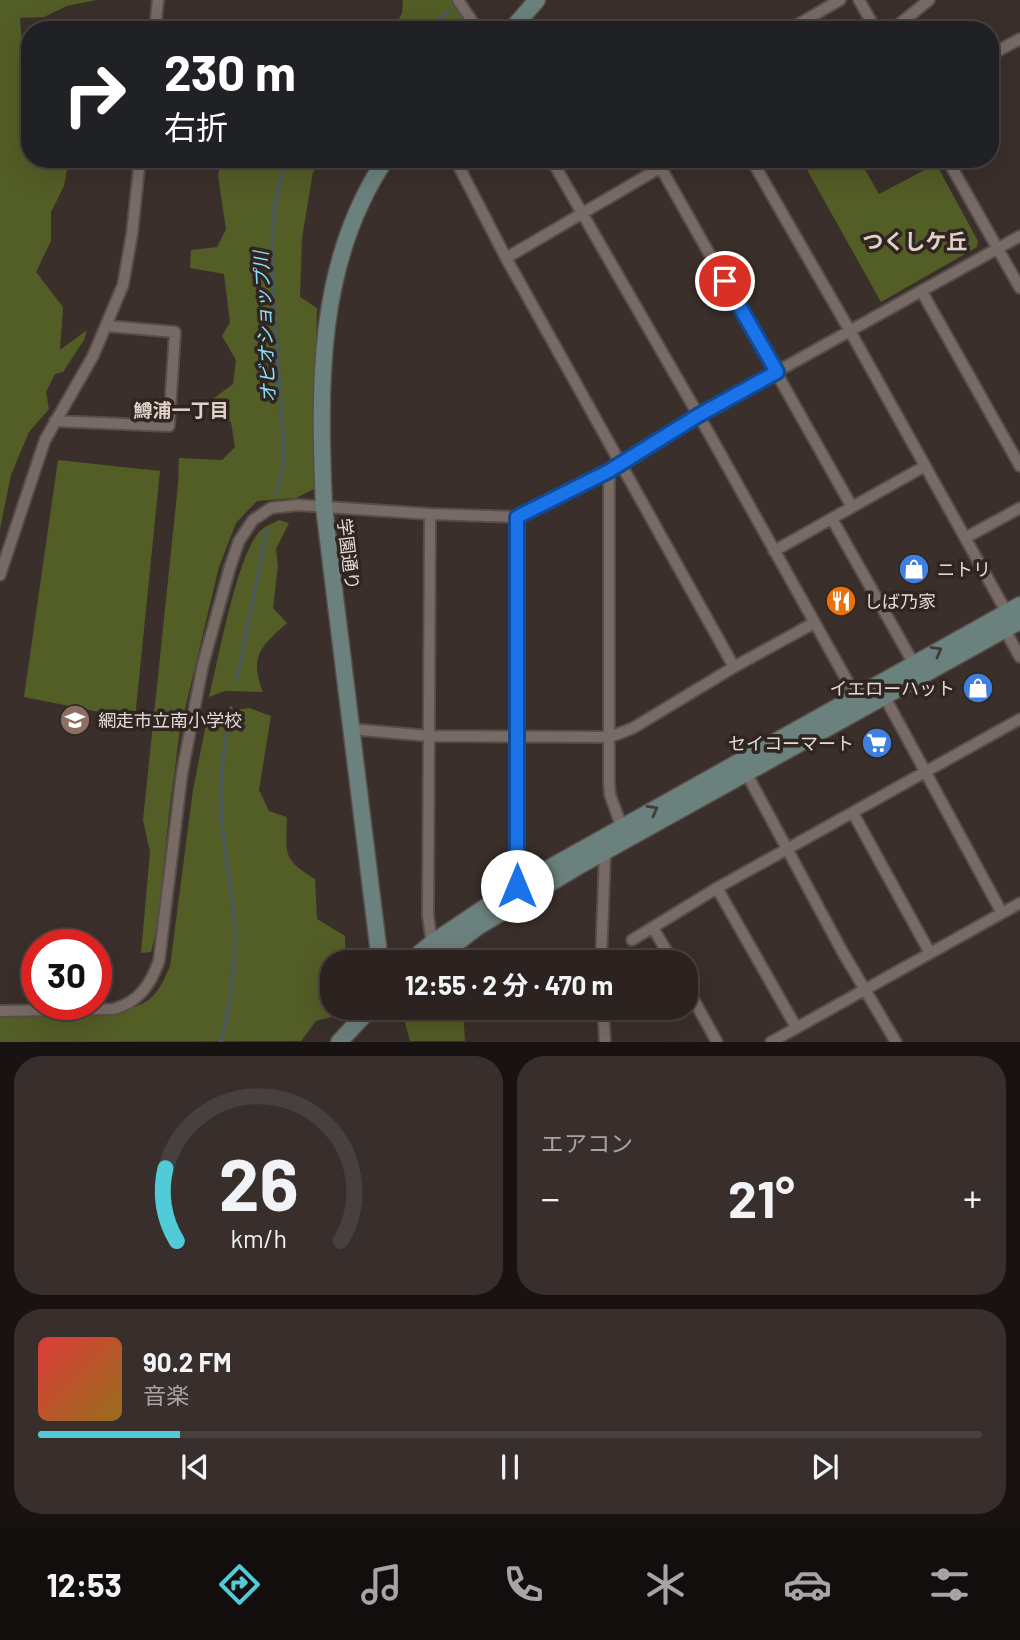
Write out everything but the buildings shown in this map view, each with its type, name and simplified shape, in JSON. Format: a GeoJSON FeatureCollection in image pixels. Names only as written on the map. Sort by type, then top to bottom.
{"type":"FeatureCollection","features":[{"type":"Feature","properties":{"kind":"street"},"geometry":{"type":"LineString","coordinates":[[156,21],[158,0]]}},
{"type":"Feature","properties":{"kind":"street"},"geometry":{"type":"LineString","coordinates":[[458,0],[472,21]]}},
{"type":"Feature","properties":{"kind":"street"},"geometry":{"type":"LineString","coordinates":[[519,21],[537,0]]}},
{"type":"Feature","properties":{"kind":"street"},"geometry":{"type":"LineString","coordinates":[[804,21],[840,0]]}},
{"type":"Feature","properties":{"kind":"street"},"geometry":{"type":"LineString","coordinates":[[859,0],[871,21]]}},
{"type":"Feature","properties":{"kind":"street"},"geometry":{"type":"LineString","coordinates":[[903,21],[929,0]]}},
{"type":"Feature","properties":{"kind":"street"},"geometry":{"type":"LineString","coordinates":[[999,50],[1020,39]]}},
{"type":"Feature","properties":{"kind":"street"},"geometry":{"type":"LineString","coordinates":[[0,575],[45,440],[93,356],[123,285],[139,168]]}},
{"type":"Feature","properties":{"kind":"street","name":"学園通り"},"geometry":{"type":"LineString","coordinates":[[379,950],[324,506],[321,449],[322,367],[341,251],[352,220],[381,168]]}},
{"type":"Feature","properties":{"kind":"street"},"geometry":{"type":"LineString","coordinates":[[460,168],[506,258],[734,667]]}},
{"type":"Feature","properties":{"kind":"street"},"geometry":{"type":"LineString","coordinates":[[559,168],[582,214],[699,415],[859,702]]}},
{"type":"Feature","properties":{"kind":"street"},"geometry":{"type":"LineString","coordinates":[[506,258],[660,168],[852,508]]}},
{"type":"Feature","properties":{"kind":"street"},"geometry":{"type":"LineString","coordinates":[[756,168],[965,538],[1016,613]]}},
{"type":"Feature","properties":{"kind":"street"},"geometry":{"type":"LineString","coordinates":[[952,168],[1020,288]]}},
{"type":"Feature","properties":{"kind":"street"},"geometry":{"type":"LineString","coordinates":[[0,1011],[114,1009],[129,1004],[150,984],[159,961],[182,773],[203,664],[239,541],[253,520],[271,508],[298,505],[517,517],[609,471],[699,415],[1020,236]]}},
{"type":"Feature","properties":{"kind":"street"},"geometry":{"type":"LineString","coordinates":[[922,292],[1020,466]]}},
{"type":"Feature","properties":{"kind":"street"},"geometry":{"type":"LineString","coordinates":[[55,421],[169,426],[175,332],[107,326]]}},
{"type":"Feature","properties":{"kind":"street"},"geometry":{"type":"LineString","coordinates":[[774,551],[925,466]]}},
{"type":"Feature","properties":{"kind":"street"},"geometry":{"type":"LineString","coordinates":[[609,471],[610,795],[624,834]]}},
{"type":"Feature","properties":{"kind":"street"},"geometry":{"type":"LineString","coordinates":[[965,538],[1020,508]]}},
{"type":"Feature","properties":{"kind":"street"},"geometry":{"type":"LineString","coordinates":[[430,514],[428,916],[432,943]]}},
{"type":"Feature","properties":{"kind":"street"},"geometry":{"type":"LineString","coordinates":[[517,517],[516,736],[520,892]]}},
{"type":"Feature","properties":{"kind":"street"},"geometry":{"type":"LineString","coordinates":[[832,519],[914,664]]}},
{"type":"Feature","properties":{"kind":"street"},"geometry":{"type":"LineString","coordinates":[[881,690],[914,664],[1016,613]]}},
{"type":"Feature","properties":{"kind":"street"},"geometry":{"type":"LineString","coordinates":[[424,950],[602,845],[859,702],[1005,630],[1016,613]]}},
{"type":"Feature","properties":{"kind":"street"},"geometry":{"type":"LineString","coordinates":[[351,729],[429,736],[610,737],[633,729],[734,667],[814,623]]}},
{"type":"Feature","properties":{"kind":"street"},"geometry":{"type":"LineString","coordinates":[[1005,630],[1020,657]]}},
{"type":"Feature","properties":{"kind":"street"},"geometry":{"type":"LineString","coordinates":[[881,690],[1002,914]]}},
{"type":"Feature","properties":{"kind":"street"},"geometry":{"type":"LineString","coordinates":[[632,940],[717,888],[1020,719]]}},
{"type":"Feature","properties":{"kind":"street"},"geometry":{"type":"LineString","coordinates":[[743,768],[864,989],[896,1041]]}},
{"type":"Feature","properties":{"kind":"street"},"geometry":{"type":"LineString","coordinates":[[853,813],[930,953]]}},
{"type":"Feature","properties":{"kind":"street"},"geometry":{"type":"LineString","coordinates":[[601,950],[602,845]]}},
{"type":"Feature","properties":{"kind":"street"},"geometry":{"type":"LineString","coordinates":[[717,888],[796,1027]]}},
{"type":"Feature","properties":{"kind":"street"},"geometry":{"type":"LineString","coordinates":[[448,950],[520,892]]}},
{"type":"Feature","properties":{"kind":"street"},"geometry":{"type":"LineString","coordinates":[[771,1041],[1020,903]]}},
{"type":"Feature","properties":{"kind":"street"},"geometry":{"type":"LineString","coordinates":[[653,928],[666,950]]}},
{"type":"Feature","properties":{"kind":"street"},"geometry":{"type":"LineString","coordinates":[[698,1007],[717,1041]]}},
{"type":"Feature","properties":{"kind":"street"},"geometry":{"type":"LineString","coordinates":[[339,1041],[359,1020]]}},
{"type":"Feature","properties":{"kind":"street"},"geometry":{"type":"LineString","coordinates":[[604,1020],[605,1041]]}},
{"type":"Feature","properties":{"kind":"green space"},"geometry":{"type":"Polygon","coordinates":[[[0,0],[96,0],[67,6],[44,17],[20,18],[21,168],[67,168],[64,186],[51,212],[51,241],[36,272],[63,307],[60,350],[87,330],[84,340],[63,372],[55,374],[46,392],[49,409],[29,432],[11,475],[0,529],[0,0]]]}},
{"type":"Feature","properties":{"kind":"green space"},"geometry":{"type":"Polygon","coordinates":[[[403,0],[451,0],[464,21],[398,21],[402,13],[403,0]]]}},
{"type":"Feature","properties":{"kind":"green space"},"geometry":{"type":"Polygon","coordinates":[[[219,168],[317,168],[313,172],[302,238],[300,297],[317,308],[314,489],[296,498],[257,501],[236,523],[219,567],[180,730],[158,925],[151,952],[141,953],[150,852],[143,820],[179,458],[222,460],[235,447],[231,422],[210,416],[206,404],[233,384],[236,360],[222,336],[230,322],[224,274],[190,268],[191,250],[217,247],[226,229],[218,176],[219,168]]]}},
{"type":"Feature","properties":{"kind":"green space"},"geometry":{"type":"Polygon","coordinates":[[[806,168],[864,168],[879,194],[928,168],[938,168],[978,241],[977,247],[881,302],[806,168]]]}},
{"type":"Feature","properties":{"kind":"green space"},"geometry":{"type":"Polygon","coordinates":[[[58,460],[160,471],[135,719],[24,697],[58,460]]]}},
{"type":"Feature","properties":{"kind":"green space"},"geometry":{"type":"Polygon","coordinates":[[[279,520],[289,523],[276,549],[278,566],[273,608],[287,623],[260,653],[257,670],[263,692],[225,691],[209,697],[229,610],[244,562],[260,531],[279,520]]]}},
{"type":"Feature","properties":{"kind":"green space"},"geometry":{"type":"Polygon","coordinates":[[[249,708],[271,716],[259,790],[269,811],[287,817],[287,848],[291,860],[315,879],[317,919],[345,936],[346,950],[320,950],[320,1020],[316,1021],[301,1041],[0,1042],[0,1014],[21,1015],[21,1020],[112,1020],[112,1013],[142,1004],[156,993],[170,966],[193,790],[206,724],[221,712],[249,708]]]}},
{"type":"Feature","properties":{"kind":"green space"},"geometry":{"type":"Polygon","coordinates":[[[404,1020],[464,1020],[465,1041],[410,1041],[404,1020]]]}},
{"type":"Feature","properties":{"kind":"waterway","name":"オビオショップ川"},"geometry":{"type":"LineString","coordinates":[[437,21],[449,10]]}},
{"type":"Feature","properties":{"kind":"waterway","name":"オビオショップ川"},"geometry":{"type":"LineString","coordinates":[[276,495],[284,448],[272,235],[276,197],[284,168]]}},
{"type":"Feature","properties":{"kind":"waterway","name":"オビオショップ川"},"geometry":{"type":"LineString","coordinates":[[237,679],[267,529]]}},
{"type":"Feature","properties":{"kind":"waterway","name":"オビオショップ川"},"geometry":{"type":"LineString","coordinates":[[221,1042],[231,994],[235,947],[234,915],[221,803],[222,767],[231,708]]}},
{"type":"Feature","properties":{"kind":"place","name":"ニトリ"},"geometry":{"type":"Point","coordinates":[914,569]}},
{"type":"Feature","properties":{"kind":"place","name":"しば乃家"},"geometry":{"type":"Point","coordinates":[841,601]}},
{"type":"Feature","properties":{"kind":"place","name":"イエローハット"},"geometry":{"type":"Point","coordinates":[978,688]}},
{"type":"Feature","properties":{"kind":"place","name":"網走市立南小学校"},"geometry":{"type":"Point","coordinates":[75,720]}},
{"type":"Feature","properties":{"kind":"place","name":"セイコーマート"},"geometry":{"type":"Point","coordinates":[877,743]}},
{"type":"Feature","properties":{"kind":"district","name":"つくしケ丘"},"geometry":{"type":"Point","coordinates":[915,240]}},
{"type":"Feature","properties":{"kind":"district","name":"鱒浦一丁目"},"geometry":{"type":"Point","coordinates":[181,409]}},
{"type":"Feature","properties":{"kind":"route"},"geometry":{"type":"LineString","coordinates":[[517,886],[517,517],[609,471],[699,415],[777,372],[725,281]]}}]}
